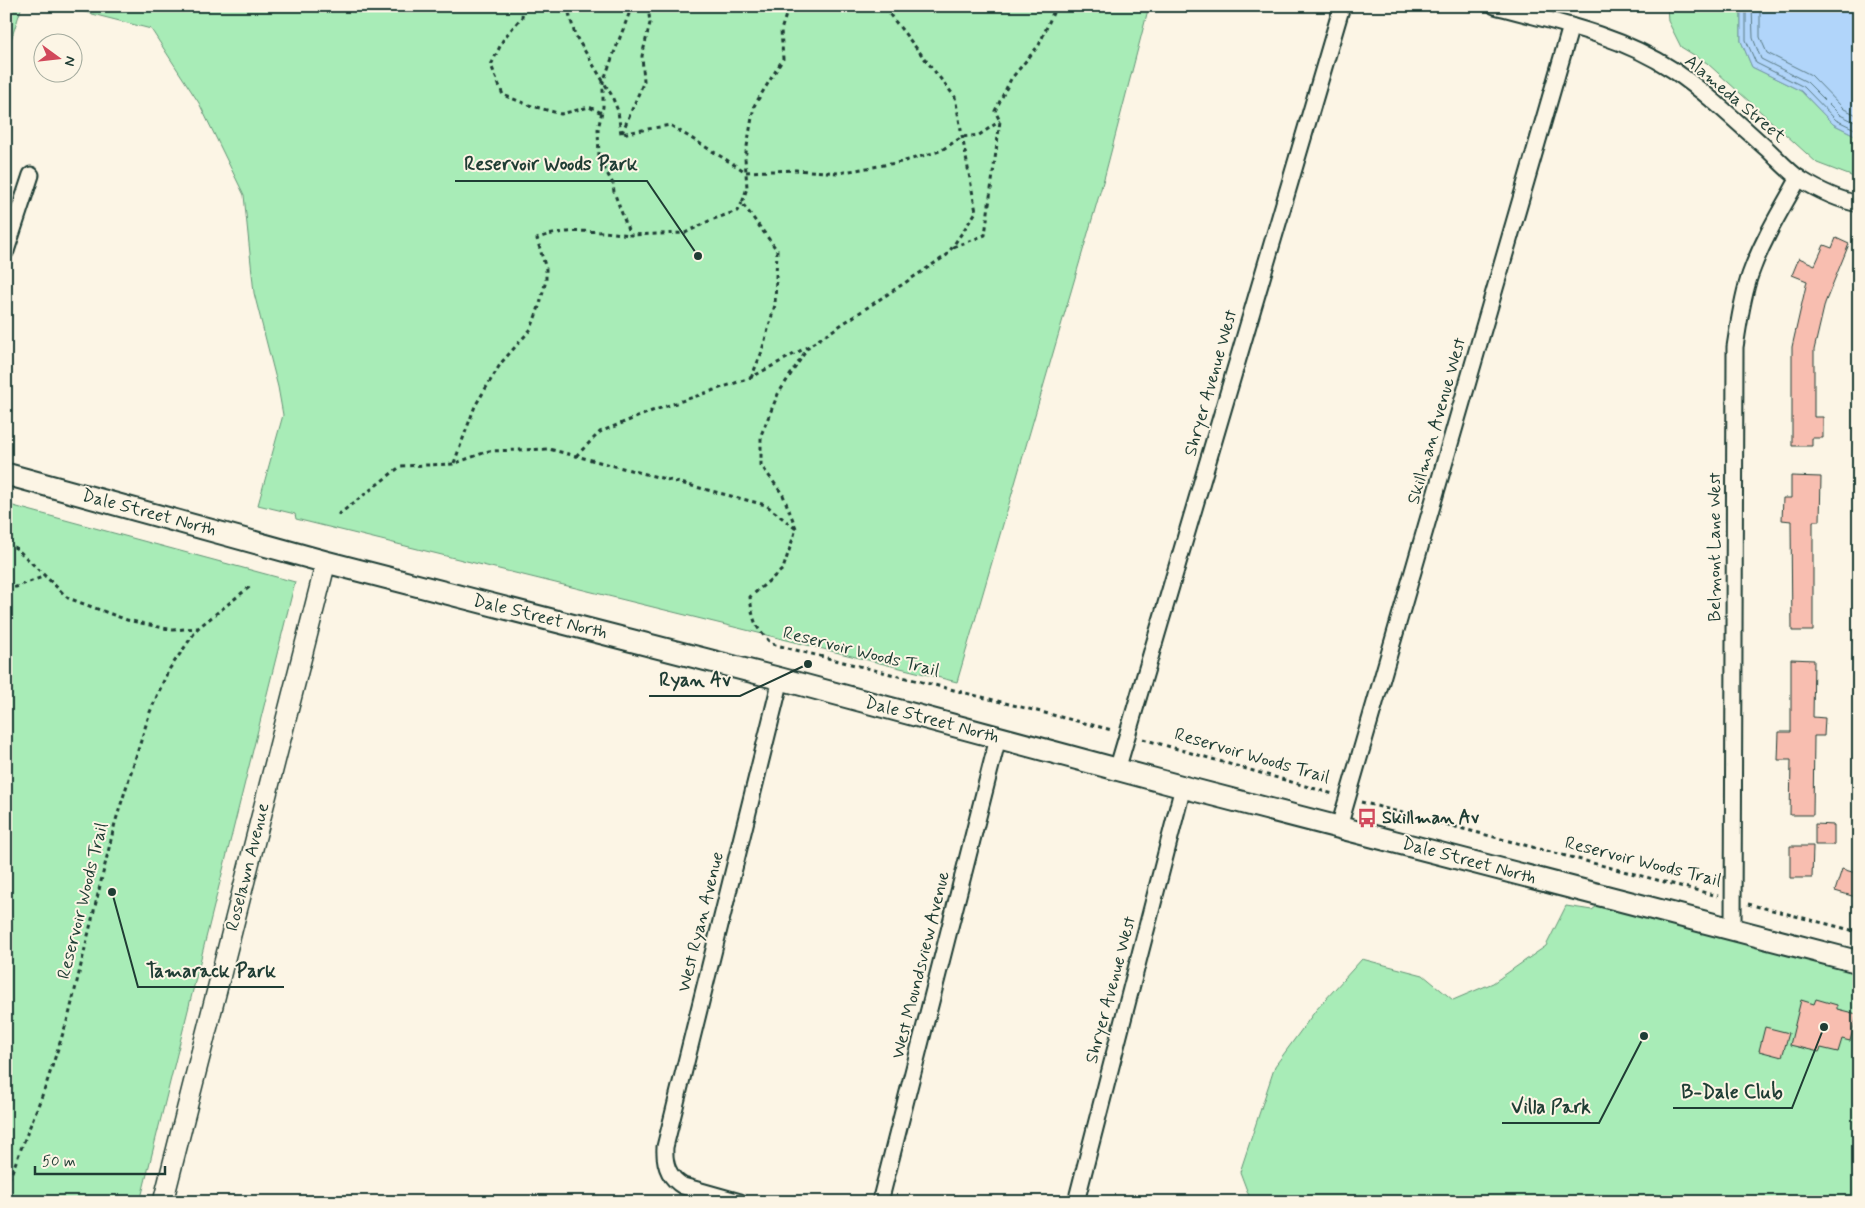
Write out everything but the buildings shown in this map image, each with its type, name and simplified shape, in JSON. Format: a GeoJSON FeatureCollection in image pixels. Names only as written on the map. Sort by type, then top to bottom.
{"type":"FeatureCollection","features":[{"type":"Feature","properties":{"kind":"main road","name":"Dale Street North"},"geometry":{"type":"LineString","coordinates":[[6,474],[326,562],[781,679],[1117,770],[1859,962]]}},
{"type":"Feature","properties":{"kind":"street","name":"Shryer Avenue West"},"geometry":{"type":"LineString","coordinates":[[1117,770],[1342,6]]}},
{"type":"Feature","properties":{"kind":"street","name":"Alameda Street"},"geometry":{"type":"LineString","coordinates":[[1496,6],[1571,26],[1638,51],[1672,70],[1708,97],[1799,178],[1848,202],[1859,204]]}},
{"type":"Feature","properties":{"kind":"street","name":"Skillman Avenue West"},"geometry":{"type":"LineString","coordinates":[[1339,827],[1571,26]]}},
{"type":"Feature","properties":{"kind":"street"},"geometry":{"type":"LineString","coordinates":[[6,251],[31,174]]}},
{"type":"Feature","properties":{"kind":"street","name":"Belmont Lane West"},"geometry":{"type":"LineString","coordinates":[[1733,929],[1735,347],[1740,314],[1750,276],[1764,242],[1799,178]]}},
{"type":"Feature","properties":{"kind":"street","name":"Roselawn Avenue"},"geometry":{"type":"LineString","coordinates":[[163,1202],[326,562]]}},
{"type":"Feature","properties":{"kind":"street","name":"West Ryan Avenue"},"geometry":{"type":"LineString","coordinates":[[740,1202],[675,1182],[666,1166],[665,1147],[781,679]]}},
{"type":"Feature","properties":{"kind":"street","name":"West Moundsview Avenue"},"geometry":{"type":"LineString","coordinates":[[880,1202],[998,738]]}},
{"type":"Feature","properties":{"kind":"street","name":"Shryer Avenue West"},"geometry":{"type":"LineString","coordinates":[[1076,1202],[1183,787]]}},
{"type":"Feature","properties":{"kind":"path"},"geometry":{"type":"LineString","coordinates":[[523,6],[522,17],[504,38],[491,65],[503,95],[529,106],[561,114],[589,107],[602,113]]}},
{"type":"Feature","properties":{"kind":"path"},"geometry":{"type":"LineString","coordinates":[[567,6],[575,35],[611,94],[618,111],[621,134]]}},
{"type":"Feature","properties":{"kind":"path"},"geometry":{"type":"LineString","coordinates":[[630,236],[614,192],[613,184],[599,158],[598,130],[602,113],[603,82],[632,6]]}},
{"type":"Feature","properties":{"kind":"path"},"geometry":{"type":"LineString","coordinates":[[621,134],[644,81],[642,56],[650,23],[648,6]]}},
{"type":"Feature","properties":{"kind":"path"},"geometry":{"type":"LineString","coordinates":[[454,464],[475,406],[501,363],[531,330],[546,280],[546,269],[537,239],[546,235],[576,232],[609,232],[630,236],[685,233],[711,220],[737,211],[747,188],[745,158],[754,106],[783,59],[780,30],[788,6]]}},
{"type":"Feature","properties":{"kind":"path"},"geometry":{"type":"LineString","coordinates":[[576,456],[600,432],[652,410],[750,378],[809,346],[947,255],[952,248],[976,212],[955,97],[883,6]]}},
{"type":"Feature","properties":{"kind":"path"},"geometry":{"type":"LineString","coordinates":[[952,248],[985,235],[1000,121],[995,111],[1011,79],[1039,45],[1056,6]]}},
{"type":"Feature","properties":{"kind":"path"},"geometry":{"type":"LineString","coordinates":[[621,134],[670,125],[746,172],[796,170],[839,173],[901,162],[940,151],[962,136],[979,135],[1000,121]]}},
{"type":"Feature","properties":{"kind":"path"},"geometry":{"type":"LineString","coordinates":[[742,203],[777,250],[775,305],[762,354],[750,378]]}},
{"type":"Feature","properties":{"kind":"path"},"geometry":{"type":"LineString","coordinates":[[796,529],[783,495],[761,465],[761,435],[778,394],[809,346]]}},
{"type":"Feature","properties":{"kind":"path"},"geometry":{"type":"LineString","coordinates":[[338,515],[401,466],[454,464],[489,451],[549,449],[766,505],[796,529]]}},
{"type":"Feature","properties":{"kind":"path","name":"Reservoir Woods Trail"},"geometry":{"type":"LineString","coordinates":[[796,529],[783,569],[750,597],[753,620],[762,634],[772,644],[1128,734],[1348,798],[1540,850],[1859,932]]}},
{"type":"Feature","properties":{"kind":"path"},"geometry":{"type":"LineString","coordinates":[[6,544],[16,548],[68,598],[127,620],[173,630],[198,628]]}},
{"type":"Feature","properties":{"kind":"path"},"geometry":{"type":"LineString","coordinates":[[6,587],[16,587],[45,576]]}},
{"type":"Feature","properties":{"kind":"path","name":"Reservoir Woods Trail"},"geometry":{"type":"LineString","coordinates":[[6,1187],[45,1088],[69,1015],[116,823],[150,712],[168,671],[198,628],[252,585]]}},
{"type":"Feature","properties":{"kind":"green space"},"geometry":{"type":"Polygon","coordinates":[[[6,6],[22,6],[6,55],[6,6]]]}},
{"type":"Feature","properties":{"kind":"green space"},"geometry":{"type":"Polygon","coordinates":[[[61,6],[1149,6],[1105,175],[957,682],[296,519],[295,514],[258,505],[283,415],[278,387],[254,293],[244,195],[199,103],[151,29],[61,6]]]}},
{"type":"Feature","properties":{"kind":"green space"},"geometry":{"type":"Polygon","coordinates":[[[1667,6],[1741,6],[1741,41],[1752,67],[1801,91],[1833,124],[1859,137],[1859,179],[1817,163],[1707,63],[1681,47],[1668,21],[1667,6]]]}},
{"type":"Feature","properties":{"kind":"green space"},"geometry":{"type":"Polygon","coordinates":[[[6,504],[295,582],[140,1202],[6,1202],[6,504]]]}},
{"type":"Feature","properties":{"kind":"green space"},"geometry":{"type":"Polygon","coordinates":[[[1609,897],[1859,962],[1859,1202],[1254,1202],[1249,1196],[1240,1172],[1275,1066],[1316,1010],[1362,959],[1423,975],[1453,1000],[1493,983],[1546,946],[1566,906],[1592,910],[1609,897]]]}},
{"type":"Feature","properties":{"kind":"water"},"geometry":{"type":"Polygon","coordinates":[[[1741,6],[1859,6],[1859,137],[1833,124],[1801,91],[1752,67],[1741,41],[1741,6]]]}},
{"type":"Feature","properties":{"kind":"place","name":"Reservoir Woods Park"},"geometry":{"type":"Point","coordinates":[698,256]}},
{"type":"Feature","properties":{"kind":"place","name":"Ryan Av"},"geometry":{"type":"Point","coordinates":[808,664]}},
{"type":"Feature","properties":{"kind":"place","name":"Skillman Av"},"geometry":{"type":"Point","coordinates":[1367,818]}},
{"type":"Feature","properties":{"kind":"place","name":"Tamarack Park"},"geometry":{"type":"Point","coordinates":[112,892]}},
{"type":"Feature","properties":{"kind":"place","name":"B-Dale Club"},"geometry":{"type":"Point","coordinates":[1824,1027]}},
{"type":"Feature","properties":{"kind":"place","name":"Villa Park"},"geometry":{"type":"Point","coordinates":[1644,1036]}}]}
